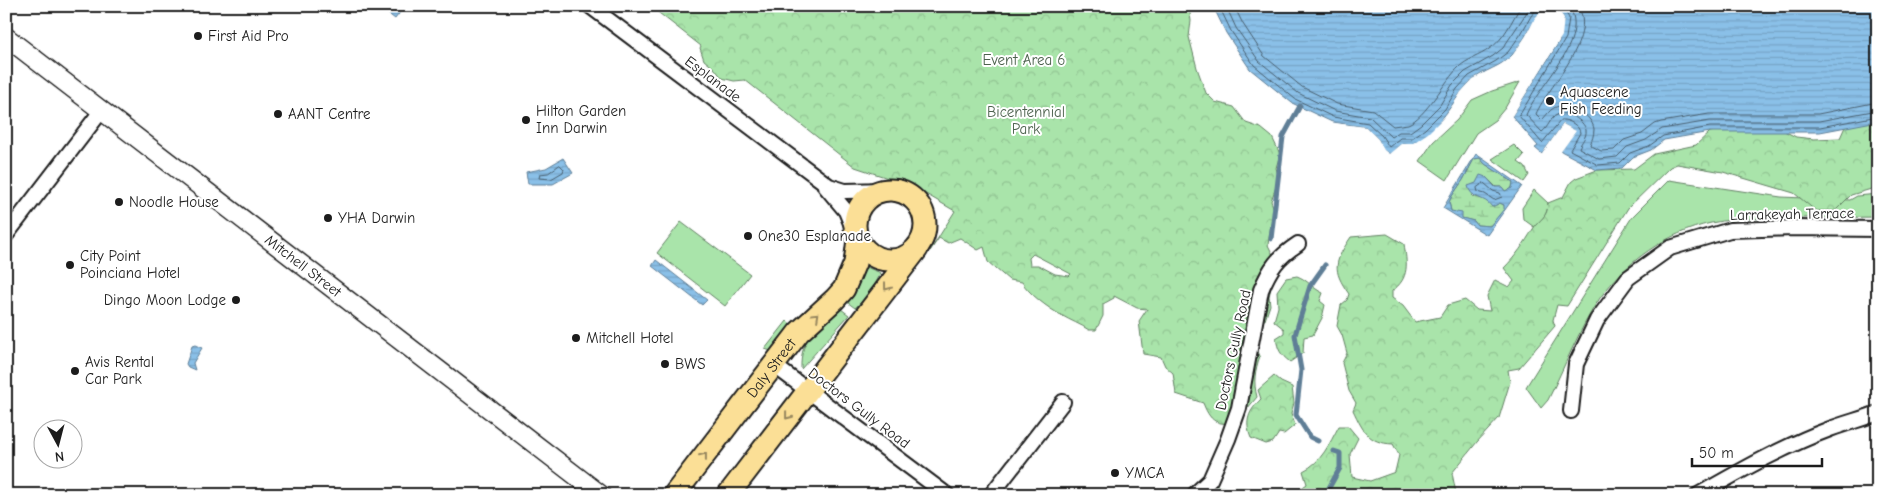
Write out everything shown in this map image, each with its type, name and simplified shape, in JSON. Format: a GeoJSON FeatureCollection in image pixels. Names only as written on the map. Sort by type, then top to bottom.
{"type":"FeatureCollection","features":[{"type":"Feature","properties":{"kind":"main road","name":"Daly Street"},"geometry":{"type":"LineString","coordinates":[[674,495],[800,332],[844,289],[855,263],[856,216],[863,202],[870,196],[887,190]]}},
{"type":"Feature","properties":{"kind":"main road"},"geometry":{"type":"LineString","coordinates":[[728,495],[917,249],[924,234],[926,223],[923,213],[918,204],[909,196],[898,191],[887,190]]}},
{"type":"Feature","properties":{"kind":"main road"},"geometry":{"type":"LineString","coordinates":[[856,236],[868,252],[879,258],[889,260],[907,256],[917,249]]}},
{"type":"Feature","properties":{"kind":"street","name":"Esplanade"},"geometry":{"type":"LineString","coordinates":[[590,6],[829,186],[845,191],[887,190]]}},
{"type":"Feature","properties":{"kind":"street","name":"Mitchell Street"},"geometry":{"type":"LineString","coordinates":[[6,37],[601,495]]}},
{"type":"Feature","properties":{"kind":"street"},"geometry":{"type":"LineString","coordinates":[[6,235],[102,110]]}},
{"type":"Feature","properties":{"kind":"street","name":"Esplanade"},"geometry":{"type":"LineString","coordinates":[[817,178],[846,212],[856,236]]}},
{"type":"Feature","properties":{"kind":"street","name":"Larrakeyah Terrace"},"geometry":{"type":"LineString","coordinates":[[1571,411],[1576,364],[1597,320],[1628,278],[1670,248],[1730,230],[1793,228],[1878,229]]}},
{"type":"Feature","properties":{"kind":"street","name":"Doctors Gully Road"},"geometry":{"type":"LineString","coordinates":[[1194,495],[1210,480],[1239,408],[1261,290],[1266,277],[1284,253],[1298,244]]}},
{"type":"Feature","properties":{"kind":"street","name":"Doctors Gully Road"},"geometry":{"type":"LineString","coordinates":[[775,366],[947,495]]}},
{"type":"Feature","properties":{"kind":"street"},"geometry":{"type":"LineString","coordinates":[[991,495],[1063,402]]}},
{"type":"Feature","properties":{"kind":"street"},"geometry":{"type":"LineString","coordinates":[[1698,495],[1782,450],[1828,430],[1878,413]]}},
{"type":"Feature","properties":{"kind":"green space","name":"Bicentennial Park"},"geometry":{"type":"Polygon","coordinates":[[[650,6],[1189,6],[1191,21],[1189,37],[1206,93],[1215,102],[1234,107],[1246,123],[1261,128],[1272,137],[1280,154],[1276,168],[1279,178],[1271,201],[1275,212],[1268,245],[1273,255],[1275,272],[1269,296],[1270,305],[1265,320],[1249,319],[1249,332],[1260,356],[1255,376],[1257,397],[1242,415],[1242,423],[1227,424],[1217,422],[1206,411],[1203,403],[1176,394],[1173,373],[1165,366],[1161,357],[1143,354],[1139,321],[1147,309],[1137,308],[1114,296],[1114,298],[1103,304],[1103,316],[1096,330],[1089,330],[1045,305],[1022,282],[1009,280],[988,262],[984,247],[978,250],[960,238],[948,243],[939,238],[930,251],[955,211],[912,186],[855,167],[745,80],[734,81],[722,78],[704,60],[701,46],[650,6]],[[1033,254],[1029,258],[1030,265],[1038,265],[1055,274],[1069,276],[1071,274],[1033,254]]]}},
{"type":"Feature","properties":{"kind":"green space"},"geometry":{"type":"Polygon","coordinates":[[[1520,82],[1505,108],[1495,120],[1476,133],[1447,180],[1420,161],[1433,142],[1457,120],[1472,100],[1520,82]]]}},
{"type":"Feature","properties":{"kind":"green space"},"geometry":{"type":"Polygon","coordinates":[[[1878,115],[1878,187],[1851,195],[1835,211],[1816,211],[1794,193],[1723,172],[1677,164],[1670,167],[1628,208],[1567,306],[1557,305],[1553,320],[1555,326],[1519,368],[1508,370],[1510,382],[1499,418],[1452,473],[1455,495],[1203,495],[1211,485],[1245,488],[1255,492],[1288,489],[1296,492],[1307,484],[1303,471],[1320,458],[1339,426],[1348,426],[1358,438],[1350,454],[1352,477],[1370,481],[1395,472],[1399,455],[1393,444],[1378,441],[1363,430],[1353,410],[1356,403],[1349,391],[1342,363],[1347,353],[1342,335],[1337,326],[1341,305],[1347,300],[1349,294],[1339,278],[1337,265],[1341,253],[1351,237],[1387,234],[1404,244],[1406,270],[1402,281],[1392,291],[1392,298],[1403,306],[1415,322],[1440,317],[1448,305],[1465,300],[1477,310],[1490,311],[1487,296],[1495,280],[1509,287],[1514,281],[1504,268],[1545,215],[1548,203],[1563,197],[1571,182],[1576,178],[1597,170],[1634,169],[1654,154],[1696,145],[1710,132],[1766,122],[1796,137],[1814,139],[1840,138],[1848,120],[1878,115]]]}},
{"type":"Feature","properties":{"kind":"green space"},"geometry":{"type":"Polygon","coordinates":[[[1514,145],[1524,155],[1518,162],[1525,167],[1529,175],[1524,182],[1492,159],[1514,145]]]}},
{"type":"Feature","properties":{"kind":"green space"},"geometry":{"type":"Polygon","coordinates":[[[1480,158],[1485,164],[1513,182],[1512,188],[1505,191],[1502,187],[1496,187],[1486,177],[1472,196],[1496,205],[1500,203],[1504,205],[1505,209],[1490,226],[1477,225],[1474,221],[1461,218],[1451,211],[1449,202],[1474,159],[1480,158]]]}},
{"type":"Feature","properties":{"kind":"green space"},"geometry":{"type":"Polygon","coordinates":[[[1669,180],[1781,197],[1850,200],[1857,196],[1878,194],[1878,217],[1732,220],[1694,228],[1663,241],[1622,272],[1600,298],[1579,335],[1548,400],[1541,408],[1526,387],[1632,217],[1669,180]]]}},
{"type":"Feature","properties":{"kind":"green space"},"geometry":{"type":"Polygon","coordinates":[[[1534,190],[1548,203],[1544,216],[1534,227],[1523,219],[1522,208],[1534,190]]]}},
{"type":"Feature","properties":{"kind":"green space"},"geometry":{"type":"Polygon","coordinates":[[[681,222],[750,274],[725,306],[657,253],[681,222]]]}},
{"type":"Feature","properties":{"kind":"green space"},"geometry":{"type":"Polygon","coordinates":[[[866,267],[881,273],[869,295],[855,308],[847,302],[866,267]]]}},
{"type":"Feature","properties":{"kind":"green space"},"geometry":{"type":"Polygon","coordinates":[[[1297,276],[1323,293],[1320,301],[1325,305],[1322,318],[1313,335],[1304,337],[1303,353],[1290,362],[1280,352],[1276,338],[1284,333],[1284,329],[1274,321],[1278,307],[1277,291],[1286,278],[1297,276]]]}},
{"type":"Feature","properties":{"kind":"green space"},"geometry":{"type":"Polygon","coordinates":[[[841,309],[849,315],[801,369],[801,358],[807,340],[824,321],[841,309]]]}},
{"type":"Feature","properties":{"kind":"green space"},"geometry":{"type":"Polygon","coordinates":[[[787,321],[793,326],[774,349],[771,351],[765,349],[787,321]]]}},
{"type":"Feature","properties":{"kind":"green space"},"geometry":{"type":"Polygon","coordinates":[[[1274,376],[1292,387],[1294,403],[1291,413],[1295,425],[1284,434],[1279,433],[1273,442],[1266,444],[1251,438],[1248,421],[1253,408],[1261,399],[1258,390],[1274,376]]]}},
{"type":"Feature","properties":{"kind":"water"},"geometry":{"type":"Polygon","coordinates":[[[378,6],[405,6],[395,19],[378,6]]]}},
{"type":"Feature","properties":{"kind":"water"},"geometry":{"type":"Polygon","coordinates":[[[1213,6],[1878,6],[1878,121],[1820,132],[1710,132],[1664,140],[1651,150],[1633,157],[1622,168],[1597,170],[1561,151],[1575,131],[1563,124],[1542,154],[1535,148],[1538,146],[1512,116],[1559,42],[1564,18],[1556,8],[1543,9],[1513,54],[1471,81],[1431,131],[1414,143],[1402,143],[1390,154],[1383,150],[1378,139],[1366,127],[1332,122],[1292,103],[1250,69],[1226,33],[1213,6]]]}},
{"type":"Feature","properties":{"kind":"water"},"geometry":{"type":"Polygon","coordinates":[[[1476,154],[1522,186],[1487,235],[1443,208],[1476,154]],[[1480,158],[1474,159],[1449,202],[1451,211],[1462,213],[1462,218],[1474,221],[1477,225],[1490,226],[1504,209],[1504,205],[1500,203],[1492,207],[1486,201],[1472,194],[1468,186],[1476,183],[1480,175],[1486,177],[1495,187],[1502,187],[1505,191],[1512,188],[1513,182],[1485,164],[1480,158]]]}},
{"type":"Feature","properties":{"kind":"water"},"geometry":{"type":"Polygon","coordinates":[[[563,158],[573,173],[553,184],[528,184],[526,172],[546,168],[563,158]]]}},
{"type":"Feature","properties":{"kind":"water"},"geometry":{"type":"Polygon","coordinates":[[[656,260],[707,300],[702,305],[652,266],[656,260]]]}},
{"type":"Feature","properties":{"kind":"water"},"geometry":{"type":"Polygon","coordinates":[[[195,345],[202,348],[193,363],[195,370],[186,364],[192,346],[195,345]]]}},
{"type":"Feature","properties":{"kind":"pier"},"geometry":{"type":"Polygon","coordinates":[[[1557,8],[1564,18],[1562,36],[1512,116],[1510,114],[1559,36],[1561,19],[1555,10],[1544,12],[1528,38],[1513,57],[1500,68],[1474,81],[1463,93],[1450,114],[1430,135],[1414,145],[1403,145],[1389,156],[1382,152],[1376,141],[1364,129],[1326,122],[1366,127],[1389,154],[1402,143],[1413,143],[1428,133],[1449,112],[1461,92],[1473,79],[1499,66],[1512,56],[1526,36],[1535,18],[1543,9],[1557,8]]]}},
{"type":"Feature","properties":{"kind":"pier"},"geometry":{"type":"Polygon","coordinates":[[[1563,124],[1576,131],[1560,153],[1559,150],[1572,132],[1564,127],[1544,155],[1542,154],[1563,124]]]}},
{"type":"Feature","properties":{"kind":"waterway"},"geometry":{"type":"LineString","coordinates":[[1271,239],[1283,137],[1300,106]]}},
{"type":"Feature","properties":{"kind":"waterway"},"geometry":{"type":"LineString","coordinates":[[1318,441],[1310,437],[1296,415],[1301,370],[1295,335],[1310,286],[1325,265]]}},
{"type":"Feature","properties":{"kind":"waterway"},"geometry":{"type":"LineString","coordinates":[[1325,495],[1340,468],[1340,453],[1334,451]]}},
{"type":"Feature","properties":{"kind":"place","name":"First Aid Pro"},"geometry":{"type":"Point","coordinates":[198,36]}},
{"type":"Feature","properties":{"kind":"place","name":"Aquascene Fish Feeding"},"geometry":{"type":"Point","coordinates":[1550,101]}},
{"type":"Feature","properties":{"kind":"place","name":"AANT Centre"},"geometry":{"type":"Point","coordinates":[278,114]}},
{"type":"Feature","properties":{"kind":"place","name":"Hilton Garden Inn Darwin"},"geometry":{"type":"Point","coordinates":[526,120]}},
{"type":"Feature","properties":{"kind":"place","name":"Noodle House"},"geometry":{"type":"Point","coordinates":[119,202]}},
{"type":"Feature","properties":{"kind":"place","name":"YHA Darwin"},"geometry":{"type":"Point","coordinates":[328,218]}},
{"type":"Feature","properties":{"kind":"place","name":"One30 Esplanade"},"geometry":{"type":"Point","coordinates":[748,236]}},
{"type":"Feature","properties":{"kind":"place","name":"City Point Poinciana Hotel"},"geometry":{"type":"Point","coordinates":[70,265]}},
{"type":"Feature","properties":{"kind":"place","name":"Dingo Moon Lodge"},"geometry":{"type":"Point","coordinates":[236,300]}},
{"type":"Feature","properties":{"kind":"place","name":"Mitchell Hotel"},"geometry":{"type":"Point","coordinates":[576,338]}},
{"type":"Feature","properties":{"kind":"place","name":"BWS"},"geometry":{"type":"Point","coordinates":[665,364]}},
{"type":"Feature","properties":{"kind":"place","name":"Avis Rental Car Park"},"geometry":{"type":"Point","coordinates":[75,371]}},
{"type":"Feature","properties":{"kind":"place","name":"YMCA"},"geometry":{"type":"Point","coordinates":[1115,473]}},
{"type":"Feature","properties":{"kind":"park label","name":"Event Area 6"},"geometry":{"type":"Point","coordinates":[1024,60]}}]}
